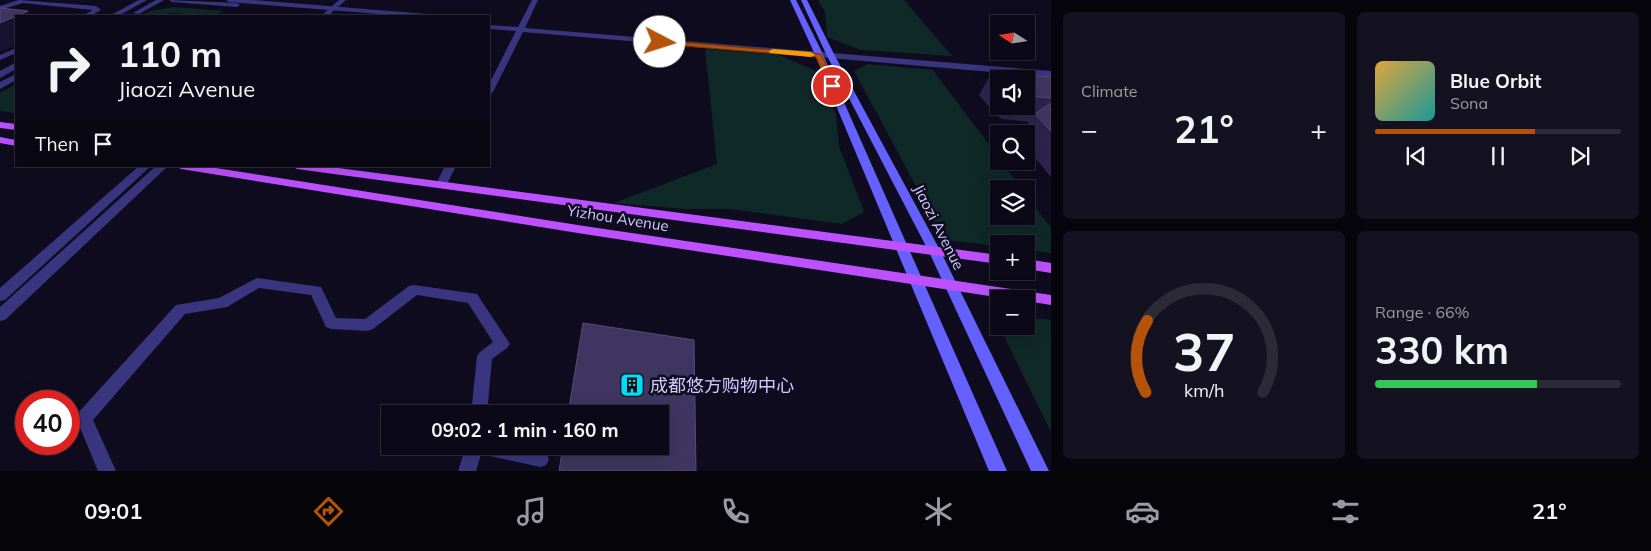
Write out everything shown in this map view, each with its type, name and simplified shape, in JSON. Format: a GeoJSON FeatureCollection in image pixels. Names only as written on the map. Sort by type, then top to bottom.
{"type":"FeatureCollection","features":[{"type":"Feature","properties":{"kind":"main road","name":"Jiaozi Avenue"},"geometry":{"type":"LineString","coordinates":[[793,0],[935,252],[1040,471]]}},
{"type":"Feature","properties":{"kind":"main road","name":"Jiaozi Avenue"},"geometry":{"type":"LineString","coordinates":[[804,0],[902,247],[998,471]]}},
{"type":"Feature","properties":{"kind":"main road"},"geometry":{"type":"LineString","coordinates":[[0,125],[15,127]]}},
{"type":"Feature","properties":{"kind":"main road"},"geometry":{"type":"LineString","coordinates":[[0,140],[15,143]]}},
{"type":"Feature","properties":{"kind":"main road","name":"Yizhou Avenue"},"geometry":{"type":"LineString","coordinates":[[187,167],[1051,300]]}},
{"type":"Feature","properties":{"kind":"main road","name":"Yizhou Avenue"},"geometry":{"type":"LineString","coordinates":[[304,167],[990,259]]}},
{"type":"Feature","properties":{"kind":"main road"},"geometry":{"type":"LineString","coordinates":[[1035,265],[1051,268]]}},
{"type":"Feature","properties":{"kind":"street"},"geometry":{"type":"LineString","coordinates":[[54,4],[64,0]]}},
{"type":"Feature","properties":{"kind":"street"},"geometry":{"type":"LineString","coordinates":[[115,15],[144,0]]}},
{"type":"Feature","properties":{"kind":"street"},"geometry":{"type":"LineString","coordinates":[[133,15],[161,0]]}},
{"type":"Feature","properties":{"kind":"street"},"geometry":{"type":"LineString","coordinates":[[172,0],[354,15]]}},
{"type":"Feature","properties":{"kind":"street"},"geometry":{"type":"LineString","coordinates":[[229,0],[333,13],[396,15]]}},
{"type":"Feature","properties":{"kind":"street"},"geometry":{"type":"LineString","coordinates":[[333,13],[343,0]]}},
{"type":"Feature","properties":{"kind":"street"},"geometry":{"type":"LineString","coordinates":[[333,13],[354,0]]}},
{"type":"Feature","properties":{"kind":"street"},"geometry":{"type":"LineString","coordinates":[[490,90],[535,0]]}},
{"type":"Feature","properties":{"kind":"street"},"geometry":{"type":"LineString","coordinates":[[0,8],[23,1],[96,8],[98,10],[87,15]]}},
{"type":"Feature","properties":{"kind":"street"},"geometry":{"type":"LineString","coordinates":[[490,21],[522,27]]}},
{"type":"Feature","properties":{"kind":"street"},"geometry":{"type":"LineString","coordinates":[[490,27],[522,27],[824,52],[1051,74]]}},
{"type":"Feature","properties":{"kind":"street"},"geometry":{"type":"LineString","coordinates":[[0,58],[15,50]]}},
{"type":"Feature","properties":{"kind":"street"},"geometry":{"type":"LineString","coordinates":[[824,52],[1051,67]]}},
{"type":"Feature","properties":{"kind":"street"},"geometry":{"type":"LineString","coordinates":[[0,75],[15,67]]}},
{"type":"Feature","properties":{"kind":"street"},"geometry":{"type":"LineString","coordinates":[[0,86],[15,78]]}},
{"type":"Feature","properties":{"kind":"street"},"geometry":{"type":"LineString","coordinates":[[0,296],[145,167]]}},
{"type":"Feature","properties":{"kind":"street"},"geometry":{"type":"LineString","coordinates":[[0,316],[161,167]]}},
{"type":"Feature","properties":{"kind":"street"},"geometry":{"type":"LineString","coordinates":[[441,186],[450,167]]}},
{"type":"Feature","properties":{"kind":"street"},"geometry":{"type":"LineString","coordinates":[[107,471],[84,418],[180,309],[222,303],[257,282],[316,291],[331,323],[368,325],[414,290],[472,298],[502,344],[484,356],[480,405]]}},
{"type":"Feature","properties":{"kind":"street"},"geometry":{"type":"LineString","coordinates":[[466,471],[472,455]]}},
{"type":"Feature","properties":{"kind":"street"},"geometry":{"type":"LineString","coordinates":[[522,455],[540,459]]}},
{"type":"Feature","properties":{"kind":"green space"},"geometry":{"type":"Polygon","coordinates":[[[818,0],[904,0],[952,56],[861,50],[827,37],[825,12],[818,0]]]}},
{"type":"Feature","properties":{"kind":"green space"},"geometry":{"type":"Polygon","coordinates":[[[174,7],[224,11],[214,15],[174,13],[143,15],[150,11],[174,7]]]}},
{"type":"Feature","properties":{"kind":"green space"},"geometry":{"type":"Polygon","coordinates":[[[705,49],[779,55],[816,71],[836,114],[839,146],[864,212],[842,224],[731,209],[686,209],[614,203],[717,164],[705,49]]]}},
{"type":"Feature","properties":{"kind":"green space"},"geometry":{"type":"Polygon","coordinates":[[[868,64],[933,70],[990,146],[990,170],[1008,170],[1015,180],[990,180],[990,225],[1035,225],[1035,207],[1051,228],[1051,253],[1035,251],[1035,235],[990,235],[990,245],[945,240],[854,71],[868,64]]]}},
{"type":"Feature","properties":{"kind":"green space"},"geometry":{"type":"Polygon","coordinates":[[[15,85],[15,113],[0,111],[0,93],[15,85]]]}},
{"type":"Feature","properties":{"kind":"green space"},"geometry":{"type":"Polygon","coordinates":[[[1035,318],[1051,320],[1051,432],[1003,335],[1035,335],[1035,318]]]}},
{"type":"Feature","properties":{"kind":"building"},"geometry":{"type":"Polygon","coordinates":[[[0,8],[28,11],[15,15],[0,23],[0,8]]]}},
{"type":"Feature","properties":{"kind":"building"},"geometry":{"type":"Polygon","coordinates":[[[1035,76],[1051,77],[1051,98],[1035,97],[1035,76]]]}},
{"type":"Feature","properties":{"kind":"building"},"geometry":{"type":"Polygon","coordinates":[[[1051,103],[1051,131],[1035,114],[1051,103]]]}},
{"type":"Feature","properties":{"kind":"building","name":"成都悠方购物中心"},"geometry":{"type":"Polygon","coordinates":[[[583,323],[694,340],[696,471],[559,471],[562,455],[669,455],[669,405],[569,405],[583,323]]]}},
{"type":"Feature","properties":{"kind":"slow traffic"},"geometry":{"type":"LineString","coordinates":[[773,51],[811,55]]}},
{"type":"Feature","properties":{"kind":"place","name":"成都悠方购物中心"},"geometry":{"type":"Point","coordinates":[632,385]}},
{"type":"Feature","properties":{"kind":"route"},"geometry":{"type":"LineString","coordinates":[[660,42],[819,55],[832,86]]}}]}
